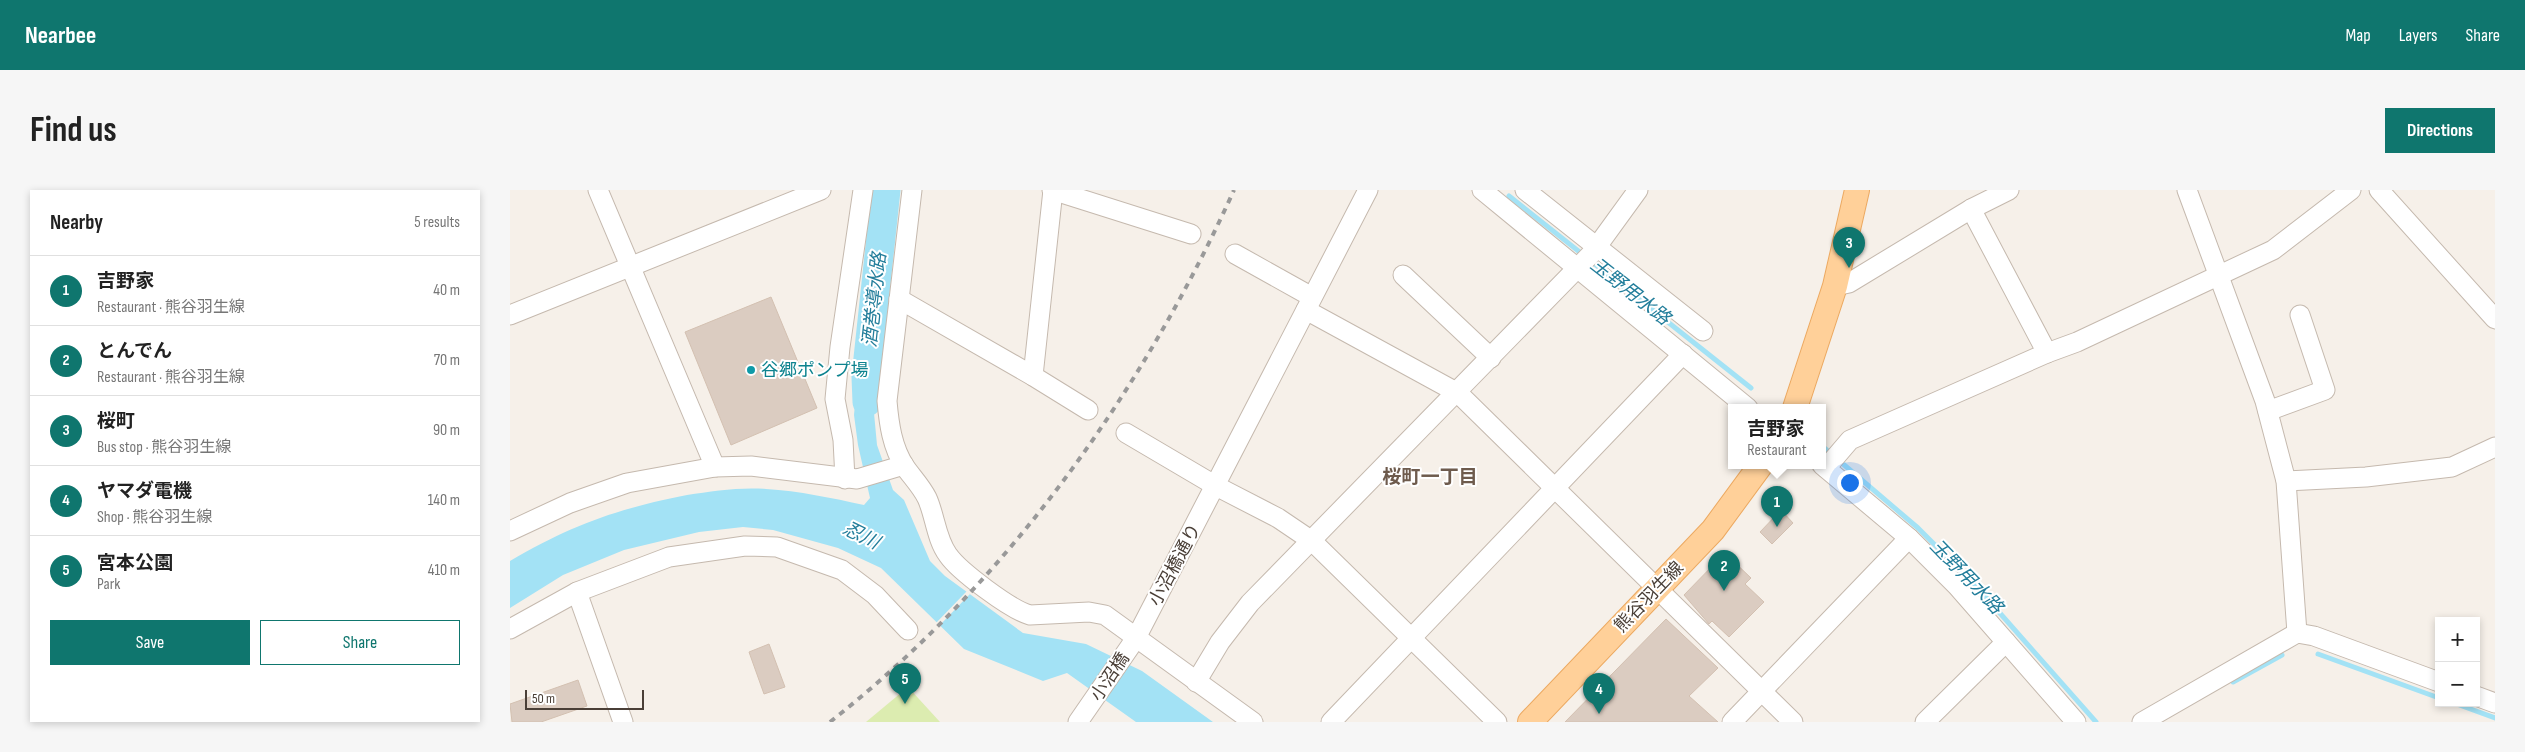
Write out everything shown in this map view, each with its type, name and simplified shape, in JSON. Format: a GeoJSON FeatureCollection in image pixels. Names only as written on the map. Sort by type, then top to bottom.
{"type":"FeatureCollection","features":[{"type":"Feature","properties":{"kind":"main road"},"geometry":{"type":"LineString","coordinates":[[1795,404],[1835,286],[1857,190]]}},
{"type":"Feature","properties":{"kind":"main road","name":"熊谷羽生線"},"geometry":{"type":"LineString","coordinates":[[1530,722],[1712,530],[1758,469]]}},
{"type":"Feature","properties":{"kind":"street"},"geometry":{"type":"LineString","coordinates":[[598,190],[715,467]]}},
{"type":"Feature","properties":{"kind":"street"},"geometry":{"type":"LineString","coordinates":[[851,479],[835,400],[840,347],[863,190]]}},
{"type":"Feature","properties":{"kind":"street"},"geometry":{"type":"LineString","coordinates":[[912,190],[887,401],[896,468],[927,499],[948,555],[978,582],[1021,612],[1030,615],[1089,612],[1105,615],[1134,640],[1253,722]]}},
{"type":"Feature","properties":{"kind":"street"},"geometry":{"type":"LineString","coordinates":[[1033,376],[1053,190],[1191,234]]}},
{"type":"Feature","properties":{"kind":"street","name":"小沼橋通り"},"geometry":{"type":"LineString","coordinates":[[1134,640],[1216,486],[1368,190]]}},
{"type":"Feature","properties":{"kind":"street"},"geometry":{"type":"LineString","coordinates":[[1525,190],[1683,354],[1743,404]]}},
{"type":"Feature","properties":{"kind":"street"},"geometry":{"type":"LineString","coordinates":[[1196,682],[1238,617],[1458,393],[1588,257],[1638,190]]}},
{"type":"Feature","properties":{"kind":"street"},"geometry":{"type":"LineString","coordinates":[[1835,286],[1849,283],[1971,209],[2008,190]]}},
{"type":"Feature","properties":{"kind":"street"},"geometry":{"type":"LineString","coordinates":[[2187,190],[2268,411],[2286,481],[2297,633]]}},
{"type":"Feature","properties":{"kind":"street"},"geometry":{"type":"LineString","coordinates":[[1826,465],[1850,440],[2047,353],[2077,342],[2273,250],[2351,190]]}},
{"type":"Feature","properties":{"kind":"street"},"geometry":{"type":"LineString","coordinates":[[2379,190],[2487,298],[2495,319]]}},
{"type":"Feature","properties":{"kind":"street"},"geometry":{"type":"LineString","coordinates":[[510,315],[817,191]]}},
{"type":"Feature","properties":{"kind":"street"},"geometry":{"type":"LineString","coordinates":[[1489,192],[1703,331]]}},
{"type":"Feature","properties":{"kind":"street"},"geometry":{"type":"LineString","coordinates":[[1971,209],[2047,353]]}},
{"type":"Feature","properties":{"kind":"street"},"geometry":{"type":"LineString","coordinates":[[1235,254],[1309,304],[1458,393],[1793,722]]}},
{"type":"Feature","properties":{"kind":"street"},"geometry":{"type":"LineString","coordinates":[[1403,275],[1491,358]]}},
{"type":"Feature","properties":{"kind":"street"},"geometry":{"type":"LineString","coordinates":[[899,299],[1088,410]]}},
{"type":"Feature","properties":{"kind":"street"},"geometry":{"type":"LineString","coordinates":[[2268,411],[2325,390],[2300,315]]}},
{"type":"Feature","properties":{"kind":"street"},"geometry":{"type":"LineString","coordinates":[[1331,722],[1683,354]]}},
{"type":"Feature","properties":{"kind":"street"},"geometry":{"type":"LineString","coordinates":[[1126,433],[1216,486],[1278,518],[1312,541],[1497,722]]}},
{"type":"Feature","properties":{"kind":"street"},"geometry":{"type":"LineString","coordinates":[[2286,481],[2366,477],[2452,467],[2495,447]]}},
{"type":"Feature","properties":{"kind":"street"},"geometry":{"type":"LineString","coordinates":[[511,528],[570,503],[627,483],[715,467],[750,466],[851,479],[896,468]]}},
{"type":"Feature","properties":{"kind":"street"},"geometry":{"type":"LineString","coordinates":[[1826,467],[1909,538],[1957,586],[2076,722]]}},
{"type":"Feature","properties":{"kind":"street"},"geometry":{"type":"LineString","coordinates":[[1732,722],[1909,538]]}},
{"type":"Feature","properties":{"kind":"street"},"geometry":{"type":"LineString","coordinates":[[510,629],[576,592],[669,557],[745,546],[777,547],[842,570],[875,595],[908,630]]}},
{"type":"Feature","properties":{"kind":"street"},"geometry":{"type":"LineString","coordinates":[[576,592],[623,722]]}},
{"type":"Feature","properties":{"kind":"street"},"geometry":{"type":"LineString","coordinates":[[2142,722],[2297,633],[2314,636],[2435,681]]}},
{"type":"Feature","properties":{"kind":"street","name":"小沼橋"},"geometry":{"type":"LineString","coordinates":[[1083,716],[1134,640]]}},
{"type":"Feature","properties":{"kind":"street"},"geometry":{"type":"LineString","coordinates":[[1924,722],[2006,642]]}},
{"type":"Feature","properties":{"kind":"street"},"geometry":{"type":"LineString","coordinates":[[2480,697],[2495,703]]}},
{"type":"Feature","properties":{"kind":"green space"},"geometry":{"type":"Polygon","coordinates":[[[908,687],[940,722],[866,722],[908,687]]]}},
{"type":"Feature","properties":{"kind":"water","name":"忍川"},"geometry":{"type":"Polygon","coordinates":[[[868,363],[869,380],[875,384],[874,413],[877,445],[893,490],[904,500],[930,561],[945,576],[1023,633],[1086,644],[1142,671],[1213,722],[1136,722],[1067,673],[1043,681],[964,649],[881,568],[838,548],[773,530],[743,527],[699,532],[624,550],[563,575],[510,608],[510,561],[554,537],[595,520],[638,506],[687,495],[746,489],[791,491],[864,505],[870,498],[858,445],[854,415],[857,381],[863,380],[868,363]]]}},
{"type":"Feature","properties":{"kind":"pier"},"geometry":{"type":"Polygon","coordinates":[[[967,591],[970,594],[938,627],[935,624],[967,591]]]}},
{"type":"Feature","properties":{"kind":"building","name":"谷郷ポンプ場"},"geometry":{"type":"Polygon","coordinates":[[[771,297],[817,408],[731,445],[685,332],[771,297]]]}},
{"type":"Feature","properties":{"kind":"building"},"geometry":{"type":"Polygon","coordinates":[[[1781,510],[1793,523],[1772,544],[1760,532],[1781,510]]]}},
{"type":"Feature","properties":{"kind":"building"},"geometry":{"type":"Polygon","coordinates":[[[1721,557],[1725,561],[1729,557],[1751,578],[1745,584],[1764,602],[1729,637],[1712,621],[1709,624],[1684,595],[1721,557]]]}},
{"type":"Feature","properties":{"kind":"building"},"geometry":{"type":"Polygon","coordinates":[[[1666,619],[1718,668],[1689,696],[1718,722],[1565,722],[1666,619]]]}},
{"type":"Feature","properties":{"kind":"building"},"geometry":{"type":"Polygon","coordinates":[[[769,644],[785,687],[764,694],[749,652],[769,644]]]}},
{"type":"Feature","properties":{"kind":"building"},"geometry":{"type":"Polygon","coordinates":[[[578,680],[587,706],[541,722],[512,722],[510,704],[578,680]]]}},
{"type":"Feature","properties":{"kind":"waterway","name":"酒巻導水路"},"geometry":{"type":"LineString","coordinates":[[867,402],[866,377],[886,190]]}},
{"type":"Feature","properties":{"kind":"waterway","name":"玉野用水路"},"geometry":{"type":"LineString","coordinates":[[1509,196],[1751,388]]}},
{"type":"Feature","properties":{"kind":"waterway","name":"玉野用水路"},"geometry":{"type":"LineString","coordinates":[[1826,449],[1918,528],[1976,586],[2096,722]]}},
{"type":"Feature","properties":{"kind":"waterway"},"geometry":{"type":"LineString","coordinates":[[2318,654],[2435,697]]}},
{"type":"Feature","properties":{"kind":"waterway"},"geometry":{"type":"LineString","coordinates":[[2233,682],[2282,655]]}},
{"type":"Feature","properties":{"kind":"waterway"},"geometry":{"type":"LineString","coordinates":[[2465,707],[2495,718]]}},
{"type":"Feature","properties":{"kind":"railway"},"geometry":{"type":"LineString","coordinates":[[830,722],[894,668],[955,609],[1011,546],[1064,480],[1112,411],[1157,339],[1197,265],[1234,190]]}},
{"type":"Feature","properties":{"kind":"place","name":"桜町"},"geometry":{"type":"Point","coordinates":[1849,268]}},
{"type":"Feature","properties":{"kind":"place","name":"谷郷ポンプ場"},"geometry":{"type":"Point","coordinates":[751,370]}},
{"type":"Feature","properties":{"kind":"place","name":"吉野家"},"geometry":{"type":"Point","coordinates":[1777,527]}},
{"type":"Feature","properties":{"kind":"place","name":"とんでん"},"geometry":{"type":"Point","coordinates":[1724,591]}},
{"type":"Feature","properties":{"kind":"place","name":"宮本公園"},"geometry":{"type":"Point","coordinates":[905,704]}},
{"type":"Feature","properties":{"kind":"place","name":"ヤマダ電機"},"geometry":{"type":"Point","coordinates":[1599,714]}},
{"type":"Feature","properties":{"kind":"district","name":"桜町一丁目"},"geometry":{"type":"Point","coordinates":[1430,477]}}]}
